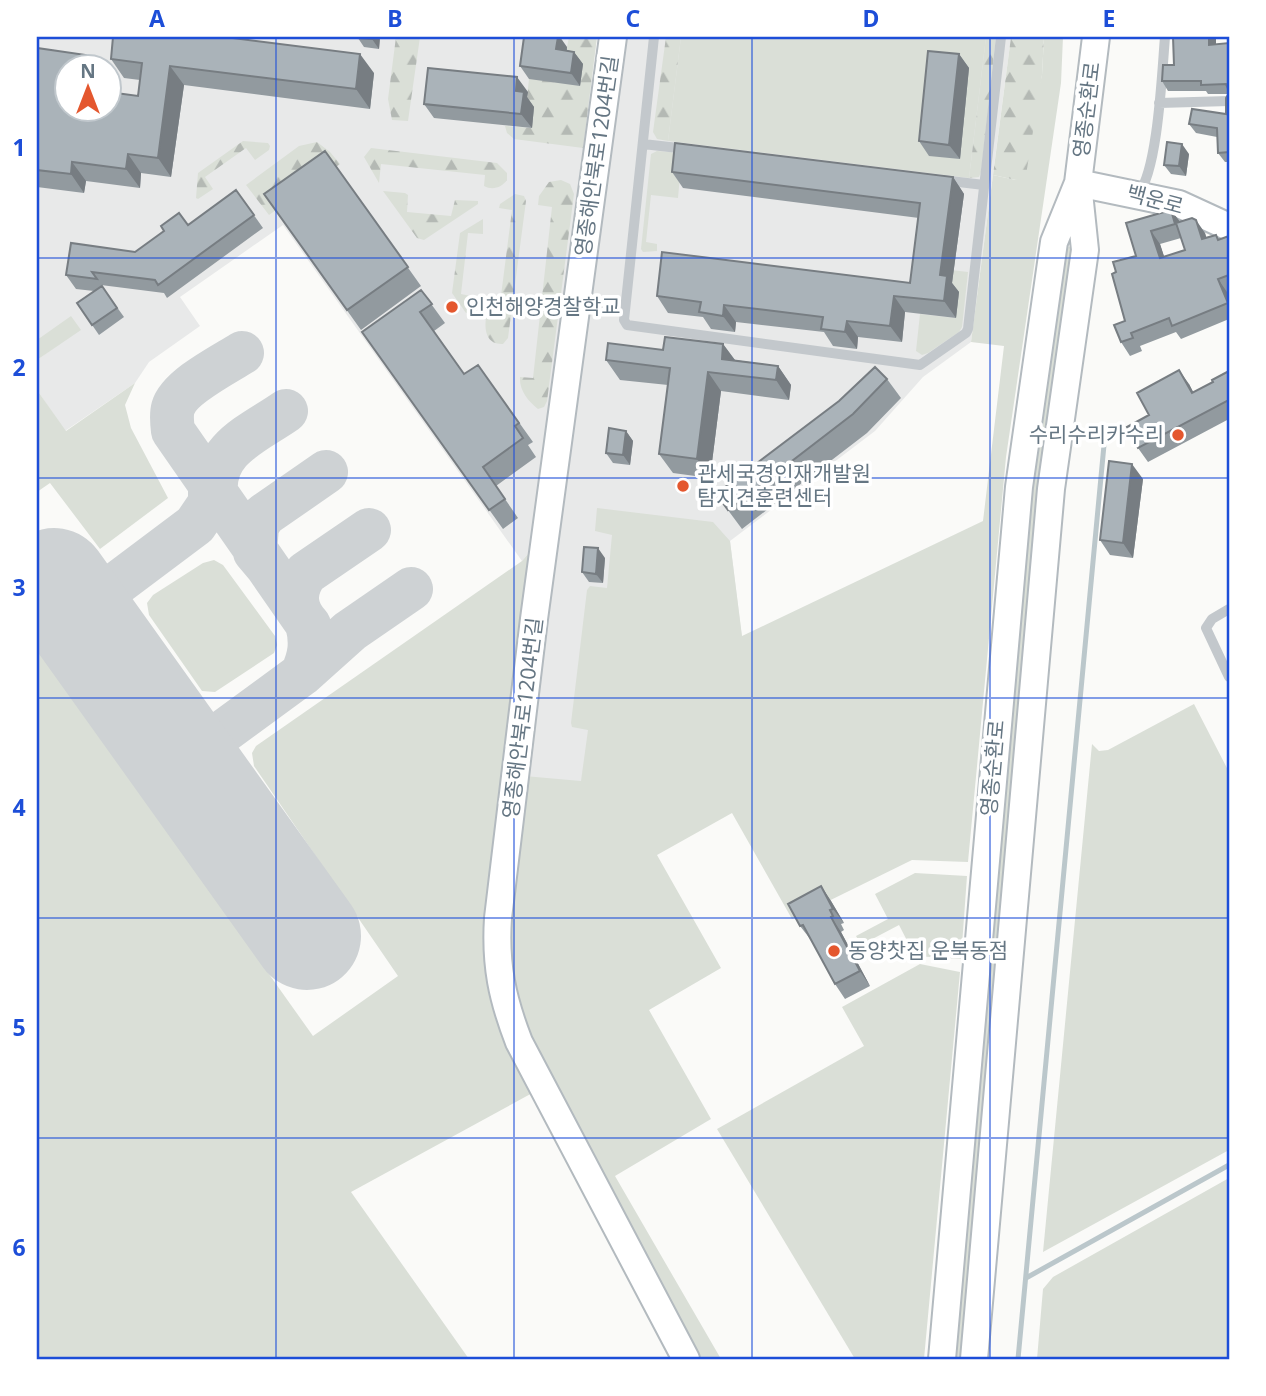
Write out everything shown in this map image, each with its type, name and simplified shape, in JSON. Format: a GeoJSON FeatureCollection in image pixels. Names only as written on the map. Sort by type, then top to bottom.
{"type":"FeatureCollection","features":[{"type":"Feature","properties":{"kind":"main road","name":"영종해안북로1204번길"},"geometry":{"type":"LineString","coordinates":[[613,37],[534,619],[498,918],[497,966],[502,992],[519,1042],[686,1359]]}},
{"type":"Feature","properties":{"kind":"main road","name":"영종순환로"},"geometry":{"type":"LineString","coordinates":[[974,1359],[1051,489],[1084,250],[1078,183],[1096,37]]}},
{"type":"Feature","properties":{"kind":"main road","name":"영종순환로"},"geometry":{"type":"LineString","coordinates":[[942,1359],[1019,487],[1054,243],[1078,183]]}},
{"type":"Feature","properties":{"kind":"main road","name":"백운로"},"geometry":{"type":"LineString","coordinates":[[1078,183],[1179,204],[1229,227]]}},
{"type":"Feature","properties":{"kind":"lane"},"geometry":{"type":"LineString","coordinates":[[654,37],[624,320],[627,325],[920,365],[968,329],[1001,37]]}},
{"type":"Feature","properties":{"kind":"lane"},"geometry":{"type":"LineString","coordinates":[[1138,195],[1148,176],[1165,37]]}},
{"type":"Feature","properties":{"kind":"lane"},"geometry":{"type":"LineString","coordinates":[[1159,103],[1229,101]]}},
{"type":"Feature","properties":{"kind":"lane"},"geometry":{"type":"LineString","coordinates":[[643,144],[697,151]]}},
{"type":"Feature","properties":{"kind":"lane"},"geometry":{"type":"LineString","coordinates":[[930,178],[984,185]]}},
{"type":"Feature","properties":{"kind":"lane"},"geometry":{"type":"LineString","coordinates":[[1229,609],[1212,619],[1206,628],[1229,677]]}},
{"type":"Feature","properties":{"kind":"shaded area","name":"인천해양경찰학교"},"geometry":{"type":"Polygon","coordinates":[[[37,37],[597,37],[533,548],[522,561],[283,225],[180,297],[200,326],[149,362],[135,383],[65,431],[37,390],[37,360],[80,329],[37,340],[37,37]]]}},
{"type":"Feature","properties":{"kind":"shaded area","name":"관세국경인재개발원 탐지견훈련센터"},"geometry":{"type":"Polygon","coordinates":[[[622,37],[1011,37],[971,342],[923,377],[875,431],[730,541],[744,654],[503,948],[622,37]]]}},
{"type":"Feature","properties":{"kind":"green space"},"geometry":{"type":"Polygon","coordinates":[[[396,37],[420,37],[408,121],[392,120],[388,99],[396,37]]]}},
{"type":"Feature","properties":{"kind":"green space"},"geometry":{"type":"Polygon","coordinates":[[[569,37],[597,37],[583,148],[514,139],[507,133],[505,126],[532,128],[526,106],[529,79],[567,47],[569,37]]]}},
{"type":"Feature","properties":{"kind":"green space"},"geometry":{"type":"Polygon","coordinates":[[[666,37],[681,37],[668,141],[657,139],[653,132],[666,37]]]}},
{"type":"Feature","properties":{"kind":"green space"},"geometry":{"type":"Polygon","coordinates":[[[681,37],[986,37],[969,178],[668,141],[681,37]]]}},
{"type":"Feature","properties":{"kind":"green space"},"geometry":{"type":"Polygon","coordinates":[[[986,37],[996,37],[981,172],[979,177],[969,178],[986,37]]]}},
{"type":"Feature","properties":{"kind":"green space"},"geometry":{"type":"Polygon","coordinates":[[[1011,37],[1044,37],[1042,75],[1026,175],[1016,180],[993,175],[1011,37]]]}},
{"type":"Feature","properties":{"kind":"green space"},"geometry":{"type":"Polygon","coordinates":[[[1044,37],[1063,37],[1061,83],[1006,457],[968,862],[912,860],[792,919],[732,813],[657,855],[721,968],[649,1010],[711,1119],[615,1176],[721,1359],[694,1359],[528,1046],[503,948],[524,776],[581,781],[588,730],[572,727],[571,723],[587,590],[590,586],[607,588],[612,535],[595,531],[597,508],[713,522],[730,541],[742,636],[983,521],[1004,346],[971,342],[993,175],[1016,180],[1042,75],[1044,37]]]}},
{"type":"Feature","properties":{"kind":"green space"},"geometry":{"type":"Polygon","coordinates":[[[243,141],[268,143],[269,150],[255,160],[246,148],[205,177],[213,189],[196,198],[198,173],[243,141]]]}},
{"type":"Feature","properties":{"kind":"green space"},"geometry":{"type":"Polygon","coordinates":[[[317,142],[340,164],[269,215],[246,185],[299,146],[317,142]]]}},
{"type":"Feature","properties":{"kind":"green space"},"geometry":{"type":"Polygon","coordinates":[[[371,148],[497,163],[507,173],[507,180],[500,186],[491,188],[484,186],[485,175],[381,164],[379,183],[364,157],[371,148]]]}},
{"type":"Feature","properties":{"kind":"green space"},"geometry":{"type":"Polygon","coordinates":[[[657,151],[682,153],[678,198],[651,195],[646,242],[657,244],[657,251],[643,252],[641,249],[651,154],[657,151]]]}},
{"type":"Feature","properties":{"kind":"green space"},"geometry":{"type":"Polygon","coordinates":[[[561,180],[570,184],[574,194],[547,401],[544,407],[538,409],[525,395],[520,377],[533,378],[552,207],[538,205],[539,196],[549,182],[561,180]]]}},
{"type":"Feature","properties":{"kind":"green space"},"geometry":{"type":"Polygon","coordinates":[[[383,191],[408,195],[407,212],[451,216],[455,200],[478,201],[478,204],[424,240],[417,238],[383,191]]]}},
{"type":"Feature","properties":{"kind":"green space"},"geometry":{"type":"Polygon","coordinates":[[[515,194],[524,196],[526,201],[508,338],[503,344],[498,344],[488,336],[486,318],[498,319],[512,210],[499,208],[500,204],[515,194]]]}},
{"type":"Feature","properties":{"kind":"green space"},"geometry":{"type":"Polygon","coordinates":[[[483,219],[483,234],[468,233],[461,294],[475,297],[473,312],[466,313],[452,293],[460,233],[483,219]]]}},
{"type":"Feature","properties":{"kind":"green space"},"geometry":{"type":"Polygon","coordinates":[[[1067,246],[1074,248],[967,1359],[949,1359],[1031,440],[1067,246]]]}},
{"type":"Feature","properties":{"kind":"green space"},"geometry":{"type":"Polygon","coordinates":[[[925,267],[968,272],[962,327],[959,332],[922,355],[916,351],[920,314],[955,318],[925,267]]]}},
{"type":"Feature","properties":{"kind":"green space"},"geometry":{"type":"Polygon","coordinates":[[[71,316],[81,330],[37,360],[37,340],[71,316]]]}},
{"type":"Feature","properties":{"kind":"green space"},"geometry":{"type":"Polygon","coordinates":[[[135,383],[125,405],[131,428],[168,498],[100,549],[50,483],[37,492],[37,390],[66,431],[135,383]]]}},
{"type":"Feature","properties":{"kind":"green space"},"geometry":{"type":"Polygon","coordinates":[[[533,548],[490,904],[536,1091],[351,1192],[469,1359],[37,1359],[37,648],[313,1036],[398,976],[254,766],[252,753],[256,746],[522,561],[533,548]]]}},
{"type":"Feature","properties":{"kind":"green space"},"geometry":{"type":"Polygon","coordinates":[[[214,560],[223,565],[275,636],[277,645],[274,653],[215,692],[202,691],[149,615],[147,603],[153,595],[203,563],[214,560]]]}},
{"type":"Feature","properties":{"kind":"green space"},"geometry":{"type":"Polygon","coordinates":[[[1194,704],[1229,772],[1229,1150],[1043,1252],[1092,744],[1099,751],[1108,750],[1194,704]]]}},
{"type":"Feature","properties":{"kind":"green space"},"geometry":{"type":"Polygon","coordinates":[[[915,873],[967,876],[961,959],[915,956],[899,925],[861,945],[856,936],[888,919],[875,894],[915,873]]]}},
{"type":"Feature","properties":{"kind":"green space"},"geometry":{"type":"Polygon","coordinates":[[[920,964],[960,972],[924,1359],[855,1359],[717,1129],[864,1046],[842,1007],[920,964]]]}},
{"type":"Feature","properties":{"kind":"green space"},"geometry":{"type":"Polygon","coordinates":[[[1229,1178],[1229,1359],[1037,1359],[1043,1289],[1053,1277],[1229,1178]]]}},
{"type":"Feature","properties":{"kind":"building"},"geometry":{"type":"Polygon","coordinates":[[[113,37],[225,37],[360,54],[356,89],[170,66],[158,158],[128,154],[126,169],[72,162],[71,174],[37,170],[37,48],[65,52],[52,52],[52,122],[122,122],[122,94],[138,96],[142,63],[122,60],[122,52],[112,52],[113,37]]]}},
{"type":"Feature","properties":{"kind":"building"},"geometry":{"type":"Polygon","coordinates":[[[524,37],[558,37],[556,49],[574,52],[571,73],[520,66],[524,37]]]}},
{"type":"Feature","properties":{"kind":"building"},"geometry":{"type":"Polygon","coordinates":[[[1173,37],[1209,37],[1209,45],[1229,43],[1229,91],[1226,84],[1201,85],[1201,81],[1162,81],[1163,65],[1174,65],[1173,37]]]}},
{"type":"Feature","properties":{"kind":"building"},"geometry":{"type":"Polygon","coordinates":[[[928,51],[959,54],[949,145],[919,141],[928,51]]]}},
{"type":"Feature","properties":{"kind":"building"},"geometry":{"type":"Polygon","coordinates":[[[428,68],[517,77],[516,91],[524,92],[521,114],[424,104],[428,68]]]}},
{"type":"Feature","properties":{"kind":"building"},"geometry":{"type":"Polygon","coordinates":[[[1229,93],[1229,152],[1218,153],[1217,128],[1189,124],[1192,109],[1226,114],[1226,98],[1229,93]]]}},
{"type":"Feature","properties":{"kind":"building"},"geometry":{"type":"Polygon","coordinates":[[[1167,142],[1182,144],[1179,166],[1164,165],[1167,142]]]}},
{"type":"Feature","properties":{"kind":"building"},"geometry":{"type":"Polygon","coordinates":[[[675,143],[953,177],[940,275],[947,276],[944,301],[894,296],[890,326],[847,321],[845,332],[821,329],[823,317],[724,305],[723,316],[699,312],[701,302],[657,296],[662,252],[910,283],[920,203],[672,172],[675,143]]]}},
{"type":"Feature","properties":{"kind":"building"},"geometry":{"type":"Polygon","coordinates":[[[325,151],[408,267],[347,310],[264,194],[325,151]]]}},
{"type":"Feature","properties":{"kind":"building"},"geometry":{"type":"Polygon","coordinates":[[[236,190],[254,215],[158,285],[155,280],[92,272],[97,279],[66,275],[71,243],[135,252],[164,231],[161,226],[179,213],[188,225],[236,190]]]}},
{"type":"Feature","properties":{"kind":"building"},"geometry":{"type":"Polygon","coordinates":[[[1171,210],[1175,224],[1151,231],[1160,258],[1185,250],[1176,223],[1192,218],[1196,220],[1202,239],[1216,235],[1218,240],[1229,236],[1229,275],[1218,279],[1228,303],[1172,326],[1169,318],[1131,333],[1133,338],[1121,342],[1114,325],[1125,321],[1112,274],[1116,272],[1113,262],[1136,256],[1126,223],[1171,210]]]}},
{"type":"Feature","properties":{"kind":"building"},"geometry":{"type":"Polygon","coordinates":[[[102,286],[117,308],[92,325],[77,303],[102,286]]]}},
{"type":"Feature","properties":{"kind":"building"},"geometry":{"type":"Polygon","coordinates":[[[421,290],[432,304],[420,312],[464,374],[478,365],[519,423],[515,426],[523,438],[483,467],[505,499],[489,510],[362,332],[421,290]]]}},
{"type":"Feature","properties":{"kind":"building"},"geometry":{"type":"Polygon","coordinates":[[[665,337],[723,344],[722,359],[778,366],[776,380],[708,372],[697,459],[659,454],[670,368],[606,360],[608,343],[663,350],[665,337]]]}},
{"type":"Feature","properties":{"kind":"building"},"geometry":{"type":"Polygon","coordinates":[[[875,367],[887,379],[853,414],[728,510],[716,494],[839,401],[875,367]]]}},
{"type":"Feature","properties":{"kind":"building"},"geometry":{"type":"Polygon","coordinates":[[[1179,370],[1192,393],[1229,371],[1229,400],[1138,448],[1127,427],[1149,415],[1137,393],[1179,370]]]}},
{"type":"Feature","properties":{"kind":"building"},"geometry":{"type":"Polygon","coordinates":[[[609,428],[626,431],[623,455],[606,453],[609,428]]]}},
{"type":"Feature","properties":{"kind":"building"},"geometry":{"type":"Polygon","coordinates":[[[1109,461],[1132,464],[1123,543],[1100,540],[1109,461]]]}},
{"type":"Feature","properties":{"kind":"building"},"geometry":{"type":"Polygon","coordinates":[[[584,547],[598,548],[596,574],[582,572],[584,547]]]}},
{"type":"Feature","properties":{"kind":"building"},"geometry":{"type":"Polygon","coordinates":[[[821,886],[833,909],[830,910],[833,916],[831,917],[860,971],[835,984],[803,925],[800,926],[788,904],[821,886]]]}},
{"type":"Feature","properties":{"kind":"waterway"},"geometry":{"type":"LineString","coordinates":[[1018,1359],[1104,445]]}},
{"type":"Feature","properties":{"kind":"waterway"},"geometry":{"type":"LineString","coordinates":[[1026,1278],[1229,1165]]}},
{"type":"Feature","properties":{"kind":"taxiway"},"geometry":{"type":"LineString","coordinates":[[242,353],[184,392],[173,408],[173,431],[307,624],[309,649],[302,674]]}},
{"type":"Feature","properties":{"kind":"taxiway"},"geometry":{"type":"LineString","coordinates":[[216,495],[216,479],[227,454],[237,444],[286,411]]}},
{"type":"Feature","properties":{"kind":"taxiway"},"geometry":{"type":"LineString","coordinates":[[266,565],[255,552],[257,526],[264,515],[326,472]]}},
{"type":"Feature","properties":{"kind":"taxiway"},"geometry":{"type":"LineString","coordinates":[[91,634],[90,617],[99,597],[195,525],[210,503],[210,487]]}},
{"type":"Feature","properties":{"kind":"taxiway"},"geometry":{"type":"LineString","coordinates":[[309,625],[300,613],[297,600],[299,586],[306,573],[369,530]]}},
{"type":"Feature","properties":{"kind":"taxiway"},"geometry":{"type":"LineString","coordinates":[[182,762],[302,674],[350,631],[411,589]]}},
{"type":"Feature","properties":{"kind":"runway"},"geometry":{"type":"LineString","coordinates":[[54,582],[307,936]]}},
{"type":"Feature","properties":{"kind":"place","name":"인천해양경찰학교"},"geometry":{"type":"Point","coordinates":[452,307]}},
{"type":"Feature","properties":{"kind":"place","name":"수리수리카수리"},"geometry":{"type":"Point","coordinates":[1178,435]}},
{"type":"Feature","properties":{"kind":"place","name":"관세국경인재개발원 탐지견훈련센터"},"geometry":{"type":"Point","coordinates":[683,486]}},
{"type":"Feature","properties":{"kind":"place","name":"동양찻집 운북동점"},"geometry":{"type":"Point","coordinates":[834,951]}}]}
